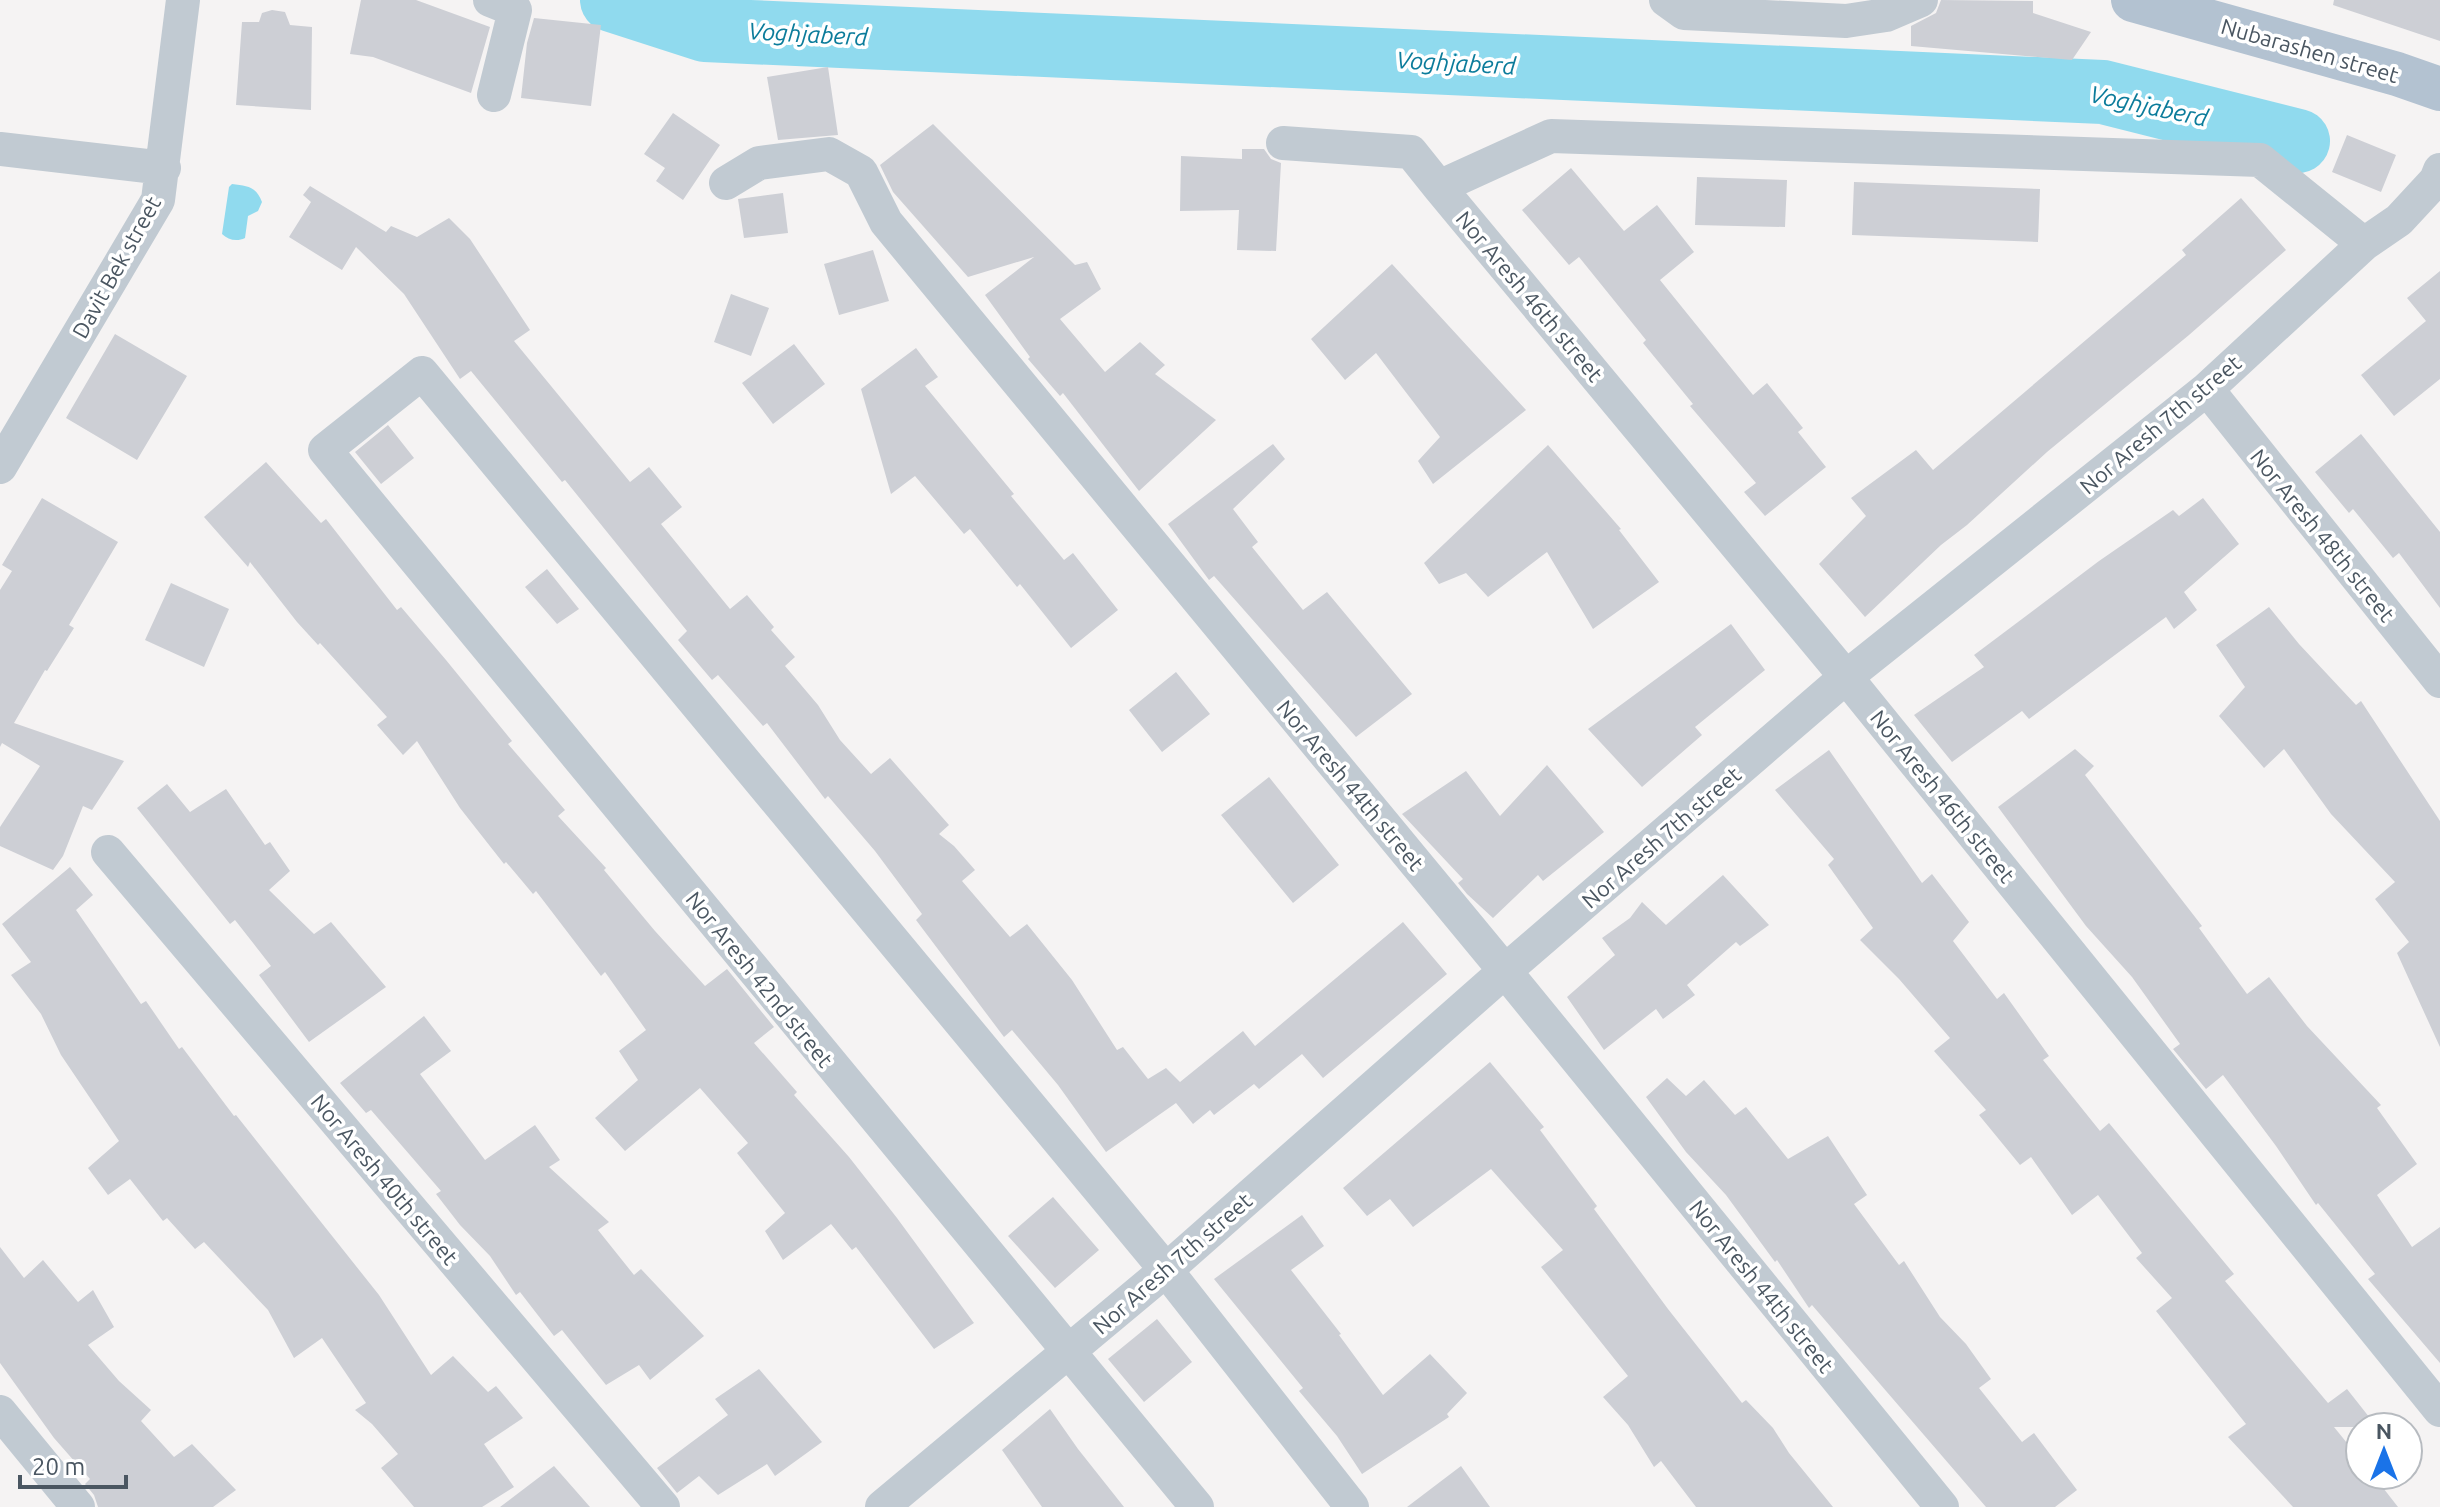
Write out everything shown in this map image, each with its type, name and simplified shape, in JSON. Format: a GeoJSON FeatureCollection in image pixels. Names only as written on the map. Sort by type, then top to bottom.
{"type":"FeatureCollection","features":[{"type":"Feature","properties":{"kind":"main road","name":"Nubarashen street"},"geometry":{"type":"LineString","coordinates":[[2133,0],[2397,74],[2440,89]]}},
{"type":"Feature","properties":{"kind":"street","name":"Davit Bek street"},"geometry":{"type":"LineString","coordinates":[[0,467],[158,200],[183,0]]}},
{"type":"Feature","properties":{"kind":"street"},"geometry":{"type":"LineString","coordinates":[[490,0],[515,10],[494,95]]}},
{"type":"Feature","properties":{"kind":"street"},"geometry":{"type":"LineString","coordinates":[[1666,0],[1684,13],[1846,21],[1886,15],[1921,0]]}},
{"type":"Feature","properties":{"kind":"street"},"geometry":{"type":"LineString","coordinates":[[1439,187],[1551,136],[2260,160],[2364,244]]}},
{"type":"Feature","properties":{"kind":"street","name":"Nor Aresh 46th street"},"geometry":{"type":"LineString","coordinates":[[1283,143],[1411,152],[1846,677],[2440,1410]]}},
{"type":"Feature","properties":{"kind":"street"},"geometry":{"type":"LineString","coordinates":[[0,149],[164,168]]}},
{"type":"Feature","properties":{"kind":"street","name":"Nor Aresh 44th street"},"geometry":{"type":"LineString","coordinates":[[726,183],[759,163],[829,154],[861,172],[886,222],[1505,971],[1942,1507]]}},
{"type":"Feature","properties":{"kind":"street","name":"Nor Aresh 7th street"},"geometry":{"type":"LineString","coordinates":[[882,1507],[1166,1270],[1505,971],[1846,677],[2207,389],[2364,244],[2399,220],[2436,180],[2440,170]]}},
{"type":"Feature","properties":{"kind":"street","name":"Nor Aresh 42nd street"},"geometry":{"type":"LineString","coordinates":[[1166,1270],[422,373],[325,450],[1197,1507]]}},
{"type":"Feature","properties":{"kind":"street","name":"Nor Aresh 48th street"},"geometry":{"type":"LineString","coordinates":[[2207,389],[2440,681]]}},
{"type":"Feature","properties":{"kind":"street","name":"Nor Aresh 40th street"},"geometry":{"type":"LineString","coordinates":[[108,852],[663,1507]]}},
{"type":"Feature","properties":{"kind":"street"},"geometry":{"type":"LineString","coordinates":[[1166,1270],[1352,1507]]}},
{"type":"Feature","properties":{"kind":"street"},"geometry":{"type":"LineString","coordinates":[[0,1412],[78,1507]]}},
{"type":"Feature","properties":{"kind":"water"},"geometry":{"type":"Polygon","coordinates":[[[232,184],[254,190],[262,202],[258,211],[248,216],[245,238],[239,240],[222,234],[232,184]]]}},
{"type":"Feature","properties":{"kind":"building"},"geometry":{"type":"Polygon","coordinates":[[[361,0],[416,0],[490,27],[471,93],[373,57],[350,54],[361,0]]]}},
{"type":"Feature","properties":{"kind":"building"},"geometry":{"type":"Polygon","coordinates":[[[1941,0],[2033,1],[2033,13],[2091,32],[2072,60],[1911,46],[1911,26],[1936,13],[1941,0]]]}},
{"type":"Feature","properties":{"kind":"building"},"geometry":{"type":"Polygon","coordinates":[[[2334,0],[2440,0],[2440,41],[2333,5],[2334,0]]]}},
{"type":"Feature","properties":{"kind":"building"},"geometry":{"type":"Polygon","coordinates":[[[272,10],[285,12],[290,25],[312,27],[311,110],[236,105],[242,22],[259,22],[262,13],[272,10]]]}},
{"type":"Feature","properties":{"kind":"building"},"geometry":{"type":"Polygon","coordinates":[[[534,18],[601,25],[591,106],[521,98],[527,43],[534,18]]]}},
{"type":"Feature","properties":{"kind":"building"},"geometry":{"type":"Polygon","coordinates":[[[828,67],[838,135],[778,140],[767,77],[828,67]]]}},
{"type":"Feature","properties":{"kind":"building"},"geometry":{"type":"Polygon","coordinates":[[[673,113],[720,145],[683,200],[656,181],[665,168],[644,154],[673,113]]]}},
{"type":"Feature","properties":{"kind":"building"},"geometry":{"type":"Polygon","coordinates":[[[933,124],[1075,265],[1087,262],[1101,289],[1060,319],[1105,372],[1140,342],[1165,365],[1155,374],[1216,420],[1139,491],[1063,393],[1060,396],[1028,359],[1030,357],[985,295],[1034,257],[968,277],[893,192],[880,165],[933,124]]]}},
{"type":"Feature","properties":{"kind":"building"},"geometry":{"type":"Polygon","coordinates":[[[2347,135],[2396,155],[2381,192],[2332,172],[2347,135]]]}},
{"type":"Feature","properties":{"kind":"building"},"geometry":{"type":"Polygon","coordinates":[[[1242,149],[1264,149],[1271,159],[1281,163],[1276,251],[1237,250],[1239,210],[1180,211],[1181,156],[1242,159],[1242,149]]]}},
{"type":"Feature","properties":{"kind":"building"},"geometry":{"type":"Polygon","coordinates":[[[1571,168],[1624,231],[1657,205],[1694,252],[1660,280],[1753,395],[1767,383],[1803,428],[1798,432],[1826,467],[1765,516],[1744,492],[1756,483],[1690,406],[1693,404],[1643,343],[1646,340],[1579,257],[1569,265],[1522,210],[1571,168]]]}},
{"type":"Feature","properties":{"kind":"building"},"geometry":{"type":"Polygon","coordinates":[[[1697,177],[1787,180],[1785,227],[1695,225],[1697,177]]]}},
{"type":"Feature","properties":{"kind":"building"},"geometry":{"type":"Polygon","coordinates":[[[1854,182],[2040,189],[2038,242],[1852,235],[1854,182]]]}},
{"type":"Feature","properties":{"kind":"building"},"geometry":{"type":"Polygon","coordinates":[[[310,186],[386,232],[391,226],[417,237],[449,218],[470,239],[530,330],[514,341],[630,482],[649,467],[682,507],[661,524],[730,609],[747,595],[774,627],[771,630],[795,657],[785,666],[818,705],[840,740],[871,774],[890,758],[949,825],[939,834],[975,870],[962,881],[1010,937],[1027,924],[1072,980],[1117,1050],[1123,1047],[1148,1079],[1166,1068],[1180,1082],[1243,1031],[1255,1046],[1403,922],[1447,974],[1323,1078],[1302,1054],[1259,1089],[1254,1084],[1214,1115],[1210,1110],[1193,1124],[1176,1103],[1106,1152],[1058,1085],[1012,1030],[1004,1037],[916,920],[922,914],[875,851],[828,796],[825,799],[767,723],[763,726],[718,675],[712,680],[678,640],[687,631],[565,480],[562,482],[471,371],[460,379],[404,294],[356,247],[342,270],[289,237],[311,202],[303,195],[310,186]]]}},
{"type":"Feature","properties":{"kind":"building"},"geometry":{"type":"Polygon","coordinates":[[[783,193],[788,233],[744,238],[738,199],[783,193]]]}},
{"type":"Feature","properties":{"kind":"building"},"geometry":{"type":"Polygon","coordinates":[[[2241,198],[2286,250],[2047,452],[1865,617],[1819,564],[1866,516],[1851,498],[1916,450],[1933,470],[2186,255],[2182,250],[2241,198]]]}},
{"type":"Feature","properties":{"kind":"building"},"geometry":{"type":"Polygon","coordinates":[[[873,250],[889,301],[839,315],[824,264],[873,250]]]}},
{"type":"Feature","properties":{"kind":"building"},"geometry":{"type":"Polygon","coordinates":[[[1392,264],[1526,410],[1433,484],[1418,461],[1440,437],[1376,353],[1345,380],[1311,339],[1392,264]]]}},
{"type":"Feature","properties":{"kind":"building"},"geometry":{"type":"Polygon","coordinates":[[[2440,271],[2440,379],[2394,416],[2361,375],[2426,321],[2407,298],[2440,271]]]}},
{"type":"Feature","properties":{"kind":"building"},"geometry":{"type":"Polygon","coordinates":[[[731,294],[769,308],[751,356],[714,342],[731,294]]]}},
{"type":"Feature","properties":{"kind":"building"},"geometry":{"type":"Polygon","coordinates":[[[115,334],[187,376],[137,460],[66,418],[115,334]]]}},
{"type":"Feature","properties":{"kind":"building"},"geometry":{"type":"Polygon","coordinates":[[[794,344],[825,384],[773,424],[742,383],[794,344]]]}},
{"type":"Feature","properties":{"kind":"building"},"geometry":{"type":"Polygon","coordinates":[[[916,348],[938,377],[925,386],[1064,560],[1073,553],[1118,610],[1071,648],[1020,584],[1017,587],[970,529],[964,534],[915,476],[891,494],[861,389],[916,348]]]}},
{"type":"Feature","properties":{"kind":"building"},"geometry":{"type":"Polygon","coordinates":[[[388,425],[414,458],[381,484],[355,452],[388,425]]]}},
{"type":"Feature","properties":{"kind":"building"},"geometry":{"type":"Polygon","coordinates":[[[2361,434],[2440,532],[2440,608],[2399,553],[2393,558],[2353,509],[2349,513],[2315,472],[2361,434]]]}},
{"type":"Feature","properties":{"kind":"building"},"geometry":{"type":"Polygon","coordinates":[[[1273,444],[1285,459],[1233,509],[1258,542],[1252,547],[1303,610],[1327,592],[1412,694],[1356,737],[1214,576],[1209,580],[1168,524],[1273,444]]]}},
{"type":"Feature","properties":{"kind":"building"},"geometry":{"type":"Polygon","coordinates":[[[1548,445],[1621,529],[1659,582],[1593,629],[1547,552],[1488,597],[1466,573],[1439,584],[1424,563],[1548,445]]]}},
{"type":"Feature","properties":{"kind":"building"},"geometry":{"type":"Polygon","coordinates":[[[266,462],[321,523],[326,519],[397,610],[401,607],[446,660],[512,741],[508,744],[565,810],[558,816],[705,986],[727,969],[774,1027],[754,1043],[897,1218],[974,1323],[934,1349],[856,1247],[852,1250],[831,1224],[783,1260],[765,1231],[785,1213],[737,1153],[748,1143],[700,1088],[625,1151],[595,1118],[638,1080],[619,1051],[646,1030],[605,972],[601,976],[536,891],[533,894],[506,862],[504,864],[460,808],[417,741],[403,755],[377,725],[387,717],[297,622],[250,562],[248,567],[204,517],[266,462]]]}},
{"type":"Feature","properties":{"kind":"building"},"geometry":{"type":"Polygon","coordinates":[[[42,498],[118,542],[69,625],[74,628],[14,723],[124,761],[92,810],[83,806],[63,856],[53,870],[0,846],[0,827],[40,766],[2,743],[0,747],[0,590],[12,571],[2,565],[42,498]]]}},
{"type":"Feature","properties":{"kind":"building"},"geometry":{"type":"Polygon","coordinates":[[[2203,498],[2239,544],[2184,592],[2197,610],[2174,629],[2166,617],[2029,719],[2022,711],[1952,762],[1914,715],[1984,667],[1974,655],[2099,561],[2173,510],[2179,516],[2203,498]]]}},
{"type":"Feature","properties":{"kind":"building"},"geometry":{"type":"Polygon","coordinates":[[[547,569],[579,609],[557,624],[525,587],[547,569]]]}},
{"type":"Feature","properties":{"kind":"building"},"geometry":{"type":"Polygon","coordinates":[[[171,583],[229,609],[204,667],[145,640],[171,583]]]}},
{"type":"Feature","properties":{"kind":"building"},"geometry":{"type":"Polygon","coordinates":[[[2269,607],[2356,705],[2361,701],[2440,821],[2440,1047],[2397,953],[2409,942],[2375,899],[2395,882],[2331,814],[2284,749],[2264,768],[2219,716],[2245,687],[2216,645],[2269,607]]]}},
{"type":"Feature","properties":{"kind":"building"},"geometry":{"type":"Polygon","coordinates":[[[1731,624],[1765,670],[1695,727],[1702,735],[1642,787],[1588,729],[1731,624]]]}},
{"type":"Feature","properties":{"kind":"building"},"geometry":{"type":"Polygon","coordinates":[[[1176,672],[1210,714],[1162,752],[1129,710],[1176,672]]]}},
{"type":"Feature","properties":{"kind":"building"},"geometry":{"type":"Polygon","coordinates":[[[2075,749],[2094,766],[2085,775],[2202,926],[2199,928],[2247,994],[2269,977],[2307,1026],[2381,1105],[2377,1108],[2417,1164],[2377,1195],[2412,1247],[2440,1227],[2440,1363],[2368,1279],[2375,1274],[2318,1203],[2316,1205],[2223,1075],[2206,1089],[2173,1049],[2180,1044],[2132,977],[2086,926],[1998,807],[2075,749]]]}},
{"type":"Feature","properties":{"kind":"building"},"geometry":{"type":"Polygon","coordinates":[[[1829,750],[1922,883],[1932,874],[1969,922],[1953,941],[1997,999],[2004,993],[2049,1056],[2043,1060],[2100,1131],[2109,1123],[2234,1274],[2225,1281],[2328,1403],[2347,1389],[2364,1411],[2344,1411],[2344,1427],[2334,1427],[2344,1439],[2344,1491],[2386,1491],[2398,1507],[2293,1507],[2228,1437],[2246,1424],[2156,1311],[2172,1298],[2136,1258],[2142,1253],[2098,1195],[2072,1215],[2031,1157],[2020,1165],[1979,1115],[1986,1110],[1934,1051],[1950,1038],[1860,940],[1873,928],[1828,865],[1834,859],[1775,790],[1829,750]]]}},
{"type":"Feature","properties":{"kind":"building"},"geometry":{"type":"Polygon","coordinates":[[[1547,765],[1604,832],[1543,881],[1538,875],[1493,918],[1467,894],[1458,883],[1463,879],[1402,814],[1466,771],[1500,816],[1547,765]]]}},
{"type":"Feature","properties":{"kind":"building"},"geometry":{"type":"Polygon","coordinates":[[[1269,777],[1339,865],[1293,903],[1221,815],[1269,777]]]}},
{"type":"Feature","properties":{"kind":"building"},"geometry":{"type":"Polygon","coordinates":[[[167,784],[190,812],[226,789],[265,845],[270,842],[290,871],[269,890],[314,934],[331,922],[386,987],[309,1042],[259,975],[271,966],[235,920],[230,924],[137,808],[167,784]]]}},
{"type":"Feature","properties":{"kind":"building"},"geometry":{"type":"Polygon","coordinates":[[[70,867],[93,895],[76,910],[141,1004],[146,1001],[179,1049],[182,1047],[379,1295],[431,1375],[453,1356],[488,1392],[496,1386],[523,1418],[484,1444],[514,1487],[482,1507],[414,1507],[381,1468],[398,1454],[355,1410],[366,1403],[322,1338],[294,1358],[268,1310],[204,1242],[195,1249],[167,1218],[163,1221],[130,1179],[108,1195],[88,1168],[119,1141],[61,1055],[41,1014],[11,975],[31,962],[2,924],[70,867]]]}},
{"type":"Feature","properties":{"kind":"building"},"geometry":{"type":"Polygon","coordinates":[[[1723,875],[1769,925],[1740,946],[1736,942],[1687,985],[1695,995],[1663,1019],[1656,1009],[1604,1050],[1567,997],[1615,955],[1602,938],[1630,918],[1642,902],[1666,925],[1723,875]]]}},
{"type":"Feature","properties":{"kind":"building"},"geometry":{"type":"Polygon","coordinates":[[[424,1016],[451,1051],[420,1074],[485,1160],[535,1125],[560,1160],[549,1167],[609,1222],[598,1230],[634,1275],[641,1269],[704,1336],[650,1380],[639,1365],[606,1385],[562,1330],[554,1336],[520,1292],[516,1295],[490,1256],[460,1225],[436,1194],[441,1191],[371,1110],[366,1113],[340,1083],[424,1016]]]}},
{"type":"Feature","properties":{"kind":"building"},"geometry":{"type":"Polygon","coordinates":[[[1490,1062],[1544,1127],[1540,1130],[1668,1309],[1742,1403],[1746,1400],[1773,1428],[1833,1507],[1696,1507],[1661,1461],[1654,1467],[1628,1425],[1603,1397],[1628,1376],[1541,1267],[1563,1250],[1491,1169],[1413,1227],[1390,1199],[1367,1216],[1343,1188],[1490,1062]]]}},
{"type":"Feature","properties":{"kind":"building"},"geometry":{"type":"Polygon","coordinates":[[[1667,1078],[1686,1096],[1704,1080],[1735,1115],[1746,1107],[1788,1159],[1828,1136],[1867,1195],[1854,1204],[1899,1265],[1904,1261],[1940,1317],[1966,1344],[1991,1379],[1979,1388],[2022,1442],[2034,1433],[2077,1490],[2055,1507],[1986,1507],[1812,1305],[1809,1308],[1777,1260],[1775,1262],[1726,1195],[1686,1152],[1646,1097],[1667,1078]]]}},
{"type":"Feature","properties":{"kind":"building"},"geometry":{"type":"Polygon","coordinates":[[[1053,1197],[1099,1250],[1055,1288],[1008,1236],[1053,1197]]]}},
{"type":"Feature","properties":{"kind":"building"},"geometry":{"type":"Polygon","coordinates":[[[1302,1215],[1324,1246],[1291,1270],[1383,1395],[1430,1354],[1467,1393],[1447,1414],[1449,1417],[1362,1474],[1337,1436],[1299,1391],[1303,1388],[1214,1279],[1302,1215]]]}},
{"type":"Feature","properties":{"kind":"building"},"geometry":{"type":"Polygon","coordinates":[[[0,1247],[24,1278],[43,1260],[78,1302],[93,1290],[114,1327],[88,1345],[119,1381],[151,1410],[141,1421],[174,1457],[192,1444],[236,1490],[213,1507],[98,1507],[94,1495],[85,1484],[90,1479],[54,1438],[0,1363],[0,1247]]]}},
{"type":"Feature","properties":{"kind":"building"},"geometry":{"type":"Polygon","coordinates":[[[1157,1319],[1192,1362],[1144,1402],[1108,1359],[1157,1319]]]}},
{"type":"Feature","properties":{"kind":"building"},"geometry":{"type":"Polygon","coordinates":[[[759,1369],[822,1442],[775,1476],[767,1464],[718,1495],[699,1476],[677,1493],[657,1468],[728,1415],[715,1399],[759,1369]]]}},
{"type":"Feature","properties":{"kind":"building"},"geometry":{"type":"Polygon","coordinates":[[[1050,1409],[1124,1507],[1042,1507],[1002,1450],[1050,1409]]]}},
{"type":"Feature","properties":{"kind":"building"},"geometry":{"type":"Polygon","coordinates":[[[554,1466],[590,1507],[500,1507],[554,1466]]]}},
{"type":"Feature","properties":{"kind":"building"},"geometry":{"type":"Polygon","coordinates":[[[1461,1466],[1490,1507],[1407,1507],[1461,1466]]]}},
{"type":"Feature","properties":{"kind":"waterway","name":"Voghjaberd"},"geometry":{"type":"LineString","coordinates":[[612,0],[705,30],[2103,92],[2298,141]]}}]}
